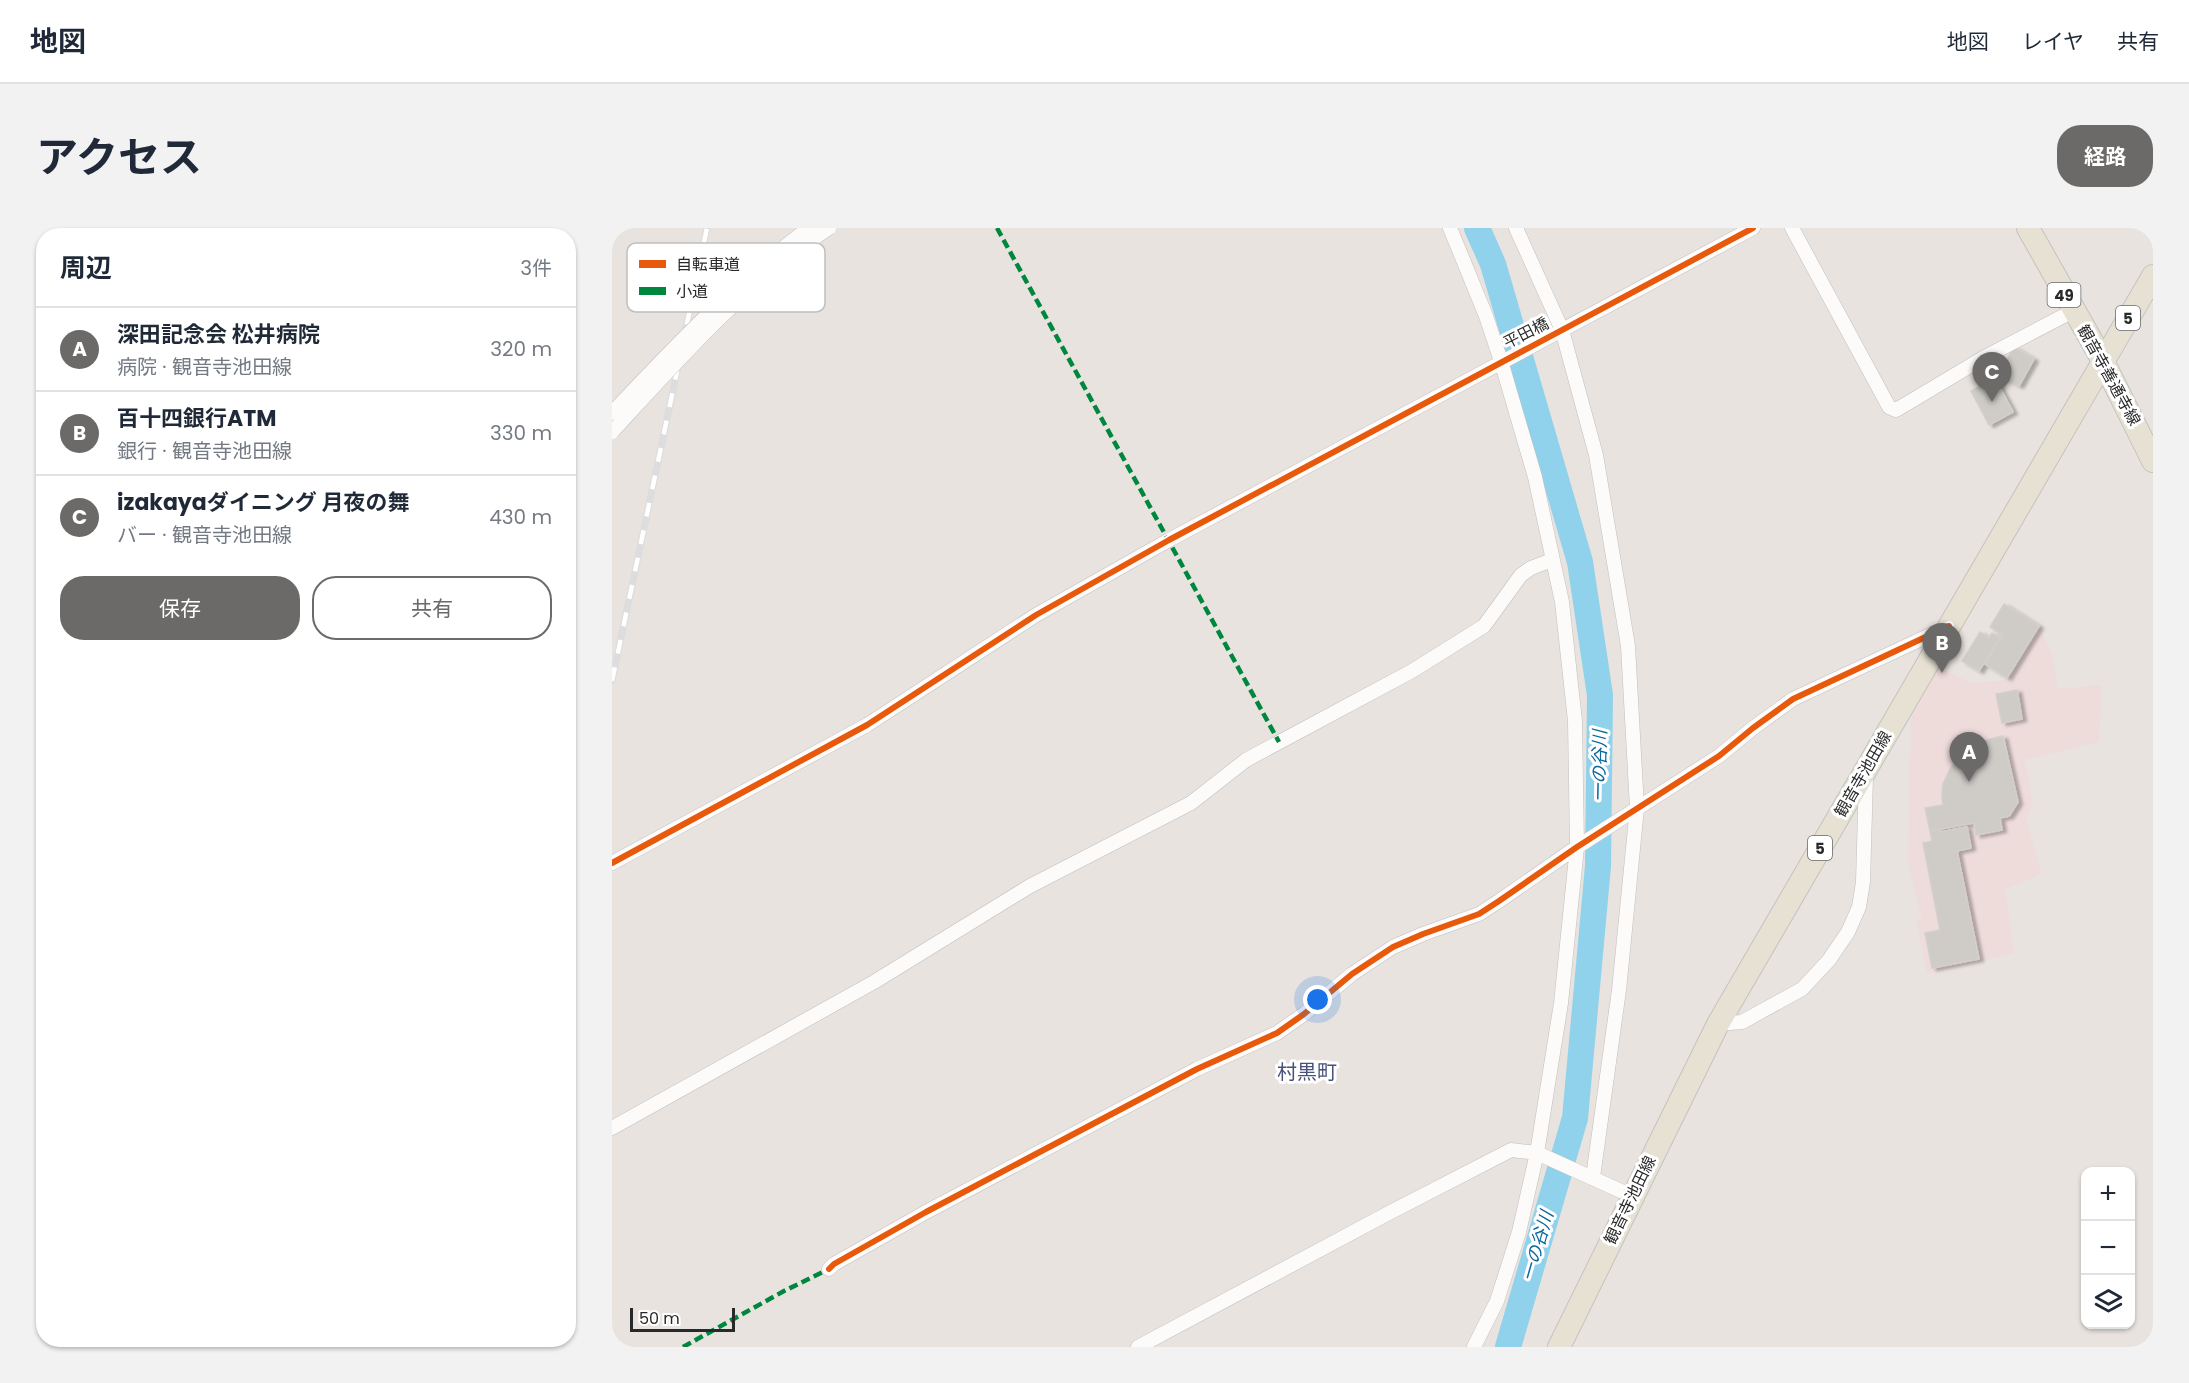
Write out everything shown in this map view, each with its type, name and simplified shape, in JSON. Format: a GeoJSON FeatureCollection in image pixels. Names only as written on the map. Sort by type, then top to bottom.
{"type":"FeatureCollection","features":[{"type":"Feature","properties":{"kind":"main road","name":"観音寺善通寺線"},"geometry":{"type":"LineString","coordinates":[[2028,228],[2103,361],[2153,460]]}},
{"type":"Feature","properties":{"kind":"main road","name":"観音寺池田線"},"geometry":{"type":"LineString","coordinates":[[1559,1347],[1718,1024],[2153,276]]}},
{"type":"Feature","properties":{"kind":"street"},"geometry":{"type":"LineString","coordinates":[[789,243],[809,228]]}},
{"type":"Feature","properties":{"kind":"street"},"geometry":{"type":"LineString","coordinates":[[809,243],[829,228]]}},
{"type":"Feature","properties":{"kind":"street"},"geometry":{"type":"LineString","coordinates":[[1449,228],[1486,316],[1535,477],[1562,602],[1575,721],[1577,847],[1561,1003],[1537,1153],[1510,1264],[1497,1301],[1474,1347]]}},
{"type":"Feature","properties":{"kind":"street"},"geometry":{"type":"LineString","coordinates":[[1516,228],[1562,330],[1596,455],[1628,646],[1637,808],[1619,990],[1593,1178]]}},
{"type":"Feature","properties":{"kind":"street","name":"平田橋"},"geometry":{"type":"LineString","coordinates":[[612,863],[867,725],[1036,615],[1169,540],[1753,228]]}},
{"type":"Feature","properties":{"kind":"street"},"geometry":{"type":"LineString","coordinates":[[1792,228],[1889,407],[1896,410],[1984,357],[2073,311]]}},
{"type":"Feature","properties":{"kind":"street"},"geometry":{"type":"LineString","coordinates":[[612,413],[710,312]]}},
{"type":"Feature","properties":{"kind":"street"},"geometry":{"type":"LineString","coordinates":[[612,425],[727,312]]}},
{"type":"Feature","properties":{"kind":"street"},"geometry":{"type":"LineString","coordinates":[[612,432],[711,326]]}},
{"type":"Feature","properties":{"kind":"street"},"geometry":{"type":"LineString","coordinates":[[612,1128],[874,982],[1030,886],[1191,803],[1246,760],[1412,671],[1484,626],[1521,575],[1531,568],[1552,560]]}},
{"type":"Feature","properties":{"kind":"street"},"geometry":{"type":"LineString","coordinates":[[830,1269],[834,1264],[926,1212],[1186,1074],[1277,1033],[1352,974],[1393,947],[1479,914],[1577,847],[1719,756],[1793,699],[1949,626]]}},
{"type":"Feature","properties":{"kind":"street"},"geometry":{"type":"LineString","coordinates":[[1718,1024],[1742,1022],[1802,989],[1829,960],[1848,932],[1859,907],[1863,882],[1866,771]]}},
{"type":"Feature","properties":{"kind":"street"},"geometry":{"type":"LineString","coordinates":[[1138,1347],[1511,1150],[1537,1153],[1632,1196]]}},
{"type":"Feature","properties":{"kind":"shaded area"},"geometry":{"type":"Polygon","coordinates":[[[2040,627],[2053,657],[2058,689],[2102,685],[2099,742],[2025,760],[2033,804],[2026,818],[2042,874],[2005,889],[2014,953],[1927,974],[1916,920],[1922,918],[1908,863],[1911,712],[1939,668],[1972,683],[2007,680],[2040,627]]]}},
{"type":"Feature","properties":{"kind":"building"},"geometry":{"type":"Polygon","coordinates":[[[2014,347],[2034,359],[2019,386],[1998,375],[2014,347]]]}},
{"type":"Feature","properties":{"kind":"building"},"geometry":{"type":"Polygon","coordinates":[[[1995,378],[2013,412],[1989,425],[1971,391],[1995,378]]]}},
{"type":"Feature","properties":{"kind":"building"},"geometry":{"type":"Polygon","coordinates":[[[2004,604],[2039,626],[2007,678],[1985,664],[2003,635],[1990,627],[2004,604]]]}},
{"type":"Feature","properties":{"kind":"building"},"geometry":{"type":"Polygon","coordinates":[[[1980,632],[1989,638],[1992,633],[2000,637],[1979,671],[1962,661],[1980,632]]]}},
{"type":"Feature","properties":{"kind":"building"},"geometry":{"type":"Polygon","coordinates":[[[2017,690],[2022,719],[2002,723],[1996,694],[2017,690]]]}},
{"type":"Feature","properties":{"kind":"building"},"geometry":{"type":"Polygon","coordinates":[[[2003,736],[2018,802],[2009,816],[2000,818],[2002,830],[1976,835],[1974,823],[1930,831],[1925,808],[1943,805],[1943,784],[1950,769],[1960,757],[1973,749],[1984,747],[1982,741],[2003,736]]]}},
{"type":"Feature","properties":{"kind":"building"},"geometry":{"type":"Polygon","coordinates":[[[1967,827],[1971,848],[1957,851],[1979,959],[1932,968],[1925,933],[1940,930],[1923,843],[1932,841],[1930,831],[1940,829],[1941,832],[1967,827]]]}},
{"type":"Feature","properties":{"kind":"waterway","name":"一の谷川"},"geometry":{"type":"LineString","coordinates":[[1477,228],[1493,264],[1580,562],[1600,695],[1598,866],[1575,1118],[1508,1347]]}},
{"type":"Feature","properties":{"kind":"railway"},"geometry":{"type":"LineString","coordinates":[[704,243],[707,228]]}},
{"type":"Feature","properties":{"kind":"railway"},"geometry":{"type":"LineString","coordinates":[[612,681],[689,312]]}},
{"type":"Feature","properties":{"kind":"marked path"},"geometry":{"type":"LineString","coordinates":[[997,228],[1279,742]]}},
{"type":"Feature","properties":{"kind":"marked path"},"geometry":{"type":"LineString","coordinates":[[683,1347],[784,1291],[829,1269]]}},
{"type":"Feature","properties":{"kind":"cycle path"},"geometry":{"type":"LineString","coordinates":[[612,863],[867,725],[1036,615],[1169,540],[1753,228]]}},
{"type":"Feature","properties":{"kind":"cycle path"},"geometry":{"type":"LineString","coordinates":[[829,1269],[926,1212],[1197,1069],[1277,1033],[1352,974],[1393,947],[1479,914],[1577,847],[1719,756],[1793,699],[1949,626]]}},
{"type":"Feature","properties":{"kind":"place","name":"izakayaダイニング 月夜の舞"},"geometry":{"type":"Point","coordinates":[1992,402]}},
{"type":"Feature","properties":{"kind":"place","name":"百十四銀行ATM"},"geometry":{"type":"Point","coordinates":[1942,673]}},
{"type":"Feature","properties":{"kind":"place","name":"深田記念会 松井病院"},"geometry":{"type":"Point","coordinates":[1969,782]}},
{"type":"Feature","properties":{"kind":"district","name":"村黒町"},"geometry":{"type":"Point","coordinates":[1307,1072]}}]}
